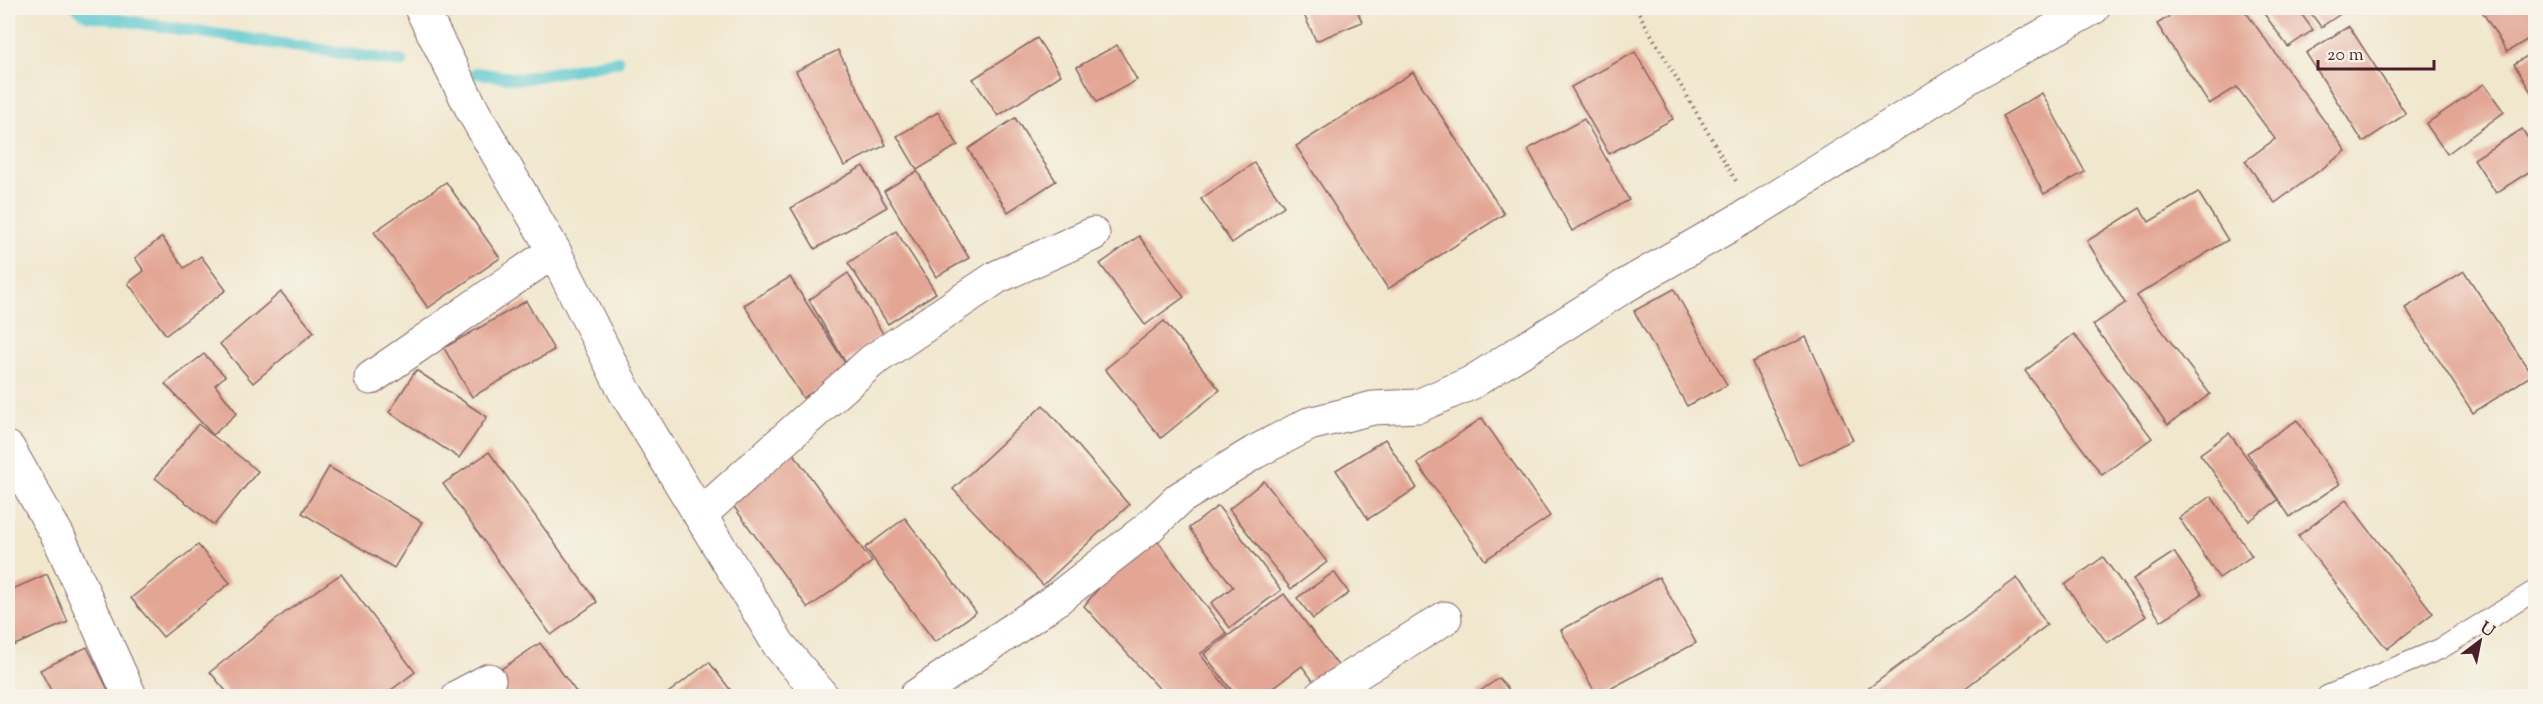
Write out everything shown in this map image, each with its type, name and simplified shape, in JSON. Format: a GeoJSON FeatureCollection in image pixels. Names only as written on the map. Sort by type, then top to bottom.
{"type":"FeatureCollection","features":[{"type":"Feature","properties":{"kind":"street"},"geometry":{"type":"LineString","coordinates":[[421,8],[474,113],[554,251],[624,390],[778,645],[822,696]]}},
{"type":"Feature","properties":{"kind":"street"},"geometry":{"type":"LineString","coordinates":[[916,696],[1053,602],[1148,528],[1180,498],[1255,452],[1309,423],[1373,408],[1418,406],[1471,383],[1623,287],[1753,212],[1974,74],[2093,8]]}},
{"type":"Feature","properties":{"kind":"street"},"geometry":{"type":"LineString","coordinates":[[700,515],[872,362],[997,277],[1093,234]]}},
{"type":"Feature","properties":{"kind":"street"},"geometry":{"type":"LineString","coordinates":[[371,378],[554,251]]}},
{"type":"Feature","properties":{"kind":"street"},"geometry":{"type":"LineString","coordinates":[[8,448],[59,538],[130,696]]}},
{"type":"Feature","properties":{"kind":"street"},"geometry":{"type":"LineString","coordinates":[[1321,696],[1445,618]]}},
{"type":"Feature","properties":{"kind":"street"},"geometry":{"type":"LineString","coordinates":[[459,696],[489,680]]}},
{"type":"Feature","properties":{"kind":"lane"},"geometry":{"type":"LineString","coordinates":[[2327,696],[2440,649],[2535,590]]}},
{"type":"Feature","properties":{"kind":"path"},"geometry":{"type":"LineString","coordinates":[[1636,8],[1753,212]]}},
{"type":"Feature","properties":{"kind":"building"},"geometry":{"type":"Polygon","coordinates":[[[1301,8],[1356,8],[1362,22],[1316,41],[1301,8]]]}},
{"type":"Feature","properties":{"kind":"building"},"geometry":{"type":"Polygon","coordinates":[[[1943,8],[1959,8],[1946,14],[1943,8]]]}},
{"type":"Feature","properties":{"kind":"building"},"geometry":{"type":"Polygon","coordinates":[[[2182,8],[2243,8],[2346,151],[2275,203],[2245,161],[2275,139],[2237,87],[2209,104],[2157,24],[2182,8]]]}},
{"type":"Feature","properties":{"kind":"building"},"geometry":{"type":"Polygon","coordinates":[[[2260,8],[2297,8],[2313,30],[2288,47],[2260,8]]]}},
{"type":"Feature","properties":{"kind":"building"},"geometry":{"type":"Polygon","coordinates":[[[2307,8],[2349,8],[2321,27],[2307,8]]]}},
{"type":"Feature","properties":{"kind":"building"},"geometry":{"type":"Polygon","coordinates":[[[2480,8],[2535,8],[2535,35],[2507,52],[2480,8]]]}},
{"type":"Feature","properties":{"kind":"building"},"geometry":{"type":"Polygon","coordinates":[[[2349,26],[2406,114],[2363,142],[2306,53],[2349,26]]]}},
{"type":"Feature","properties":{"kind":"building"},"geometry":{"type":"Polygon","coordinates":[[[1037,38],[1061,75],[998,116],[973,79],[1037,38]]]}},
{"type":"Feature","properties":{"kind":"building"},"geometry":{"type":"Polygon","coordinates":[[[1117,45],[1137,80],[1097,102],[1077,67],[1117,45]]]}},
{"type":"Feature","properties":{"kind":"building"},"geometry":{"type":"Polygon","coordinates":[[[838,50],[886,145],[844,166],[796,71],[838,50]]]}},
{"type":"Feature","properties":{"kind":"building"},"geometry":{"type":"Polygon","coordinates":[[[2535,51],[2535,99],[2514,64],[2535,51]]]}},
{"type":"Feature","properties":{"kind":"building"},"geometry":{"type":"Polygon","coordinates":[[[1635,52],[1673,119],[1609,154],[1571,87],[1635,52]]]}},
{"type":"Feature","properties":{"kind":"building"},"geometry":{"type":"Polygon","coordinates":[[[1413,72],[1504,214],[1388,289],[1296,146],[1413,72]]]}},
{"type":"Feature","properties":{"kind":"building"},"geometry":{"type":"Polygon","coordinates":[[[2484,84],[2504,112],[2447,154],[2426,124],[2484,84]]]}},
{"type":"Feature","properties":{"kind":"building"},"geometry":{"type":"Polygon","coordinates":[[[2042,93],[2085,172],[2044,194],[2002,116],[2042,93]]]}},
{"type":"Feature","properties":{"kind":"building"},"geometry":{"type":"Polygon","coordinates":[[[938,112],[958,145],[917,170],[897,136],[938,112]]]}},
{"type":"Feature","properties":{"kind":"building"},"geometry":{"type":"Polygon","coordinates":[[[1015,118],[1056,181],[1008,212],[968,149],[1015,118]]]}},
{"type":"Feature","properties":{"kind":"building"},"geometry":{"type":"Polygon","coordinates":[[[1584,119],[1629,200],[1572,231],[1528,149],[1584,119]]]}},
{"type":"Feature","properties":{"kind":"building"},"geometry":{"type":"Polygon","coordinates":[[[2522,129],[2535,149],[2535,168],[2496,193],[2474,159],[2522,129]]]}},
{"type":"Feature","properties":{"kind":"building"},"geometry":{"type":"Polygon","coordinates":[[[1254,163],[1284,206],[1232,243],[1201,199],[1254,163]]]}},
{"type":"Feature","properties":{"kind":"building"},"geometry":{"type":"Polygon","coordinates":[[[863,166],[887,207],[815,249],[791,208],[863,166]]]}},
{"type":"Feature","properties":{"kind":"building"},"geometry":{"type":"Polygon","coordinates":[[[917,171],[969,258],[936,277],[884,191],[917,171]]]}},
{"type":"Feature","properties":{"kind":"building"},"geometry":{"type":"Polygon","coordinates":[[[446,182],[500,258],[428,308],[374,232],[446,182]]]}},
{"type":"Feature","properties":{"kind":"building"},"geometry":{"type":"Polygon","coordinates":[[[2198,192],[2228,240],[2136,296],[2210,394],[2168,425],[2093,325],[2125,303],[2087,241],[2140,208],[2149,222],[2198,192]]]}},
{"type":"Feature","properties":{"kind":"building"},"geometry":{"type":"Polygon","coordinates":[[[896,231],[936,293],[888,324],[848,263],[896,231]]]}},
{"type":"Feature","properties":{"kind":"building"},"geometry":{"type":"Polygon","coordinates":[[[1139,236],[1184,297],[1145,325],[1100,264],[1139,236]]]}},
{"type":"Feature","properties":{"kind":"building"},"geometry":{"type":"Polygon","coordinates":[[[162,237],[184,268],[201,256],[226,290],[166,335],[128,283],[144,271],[135,258],[162,237]]]}},
{"type":"Feature","properties":{"kind":"building"},"geometry":{"type":"Polygon","coordinates":[[[2464,271],[2532,375],[2473,413],[2405,308],[2464,271]]]}},
{"type":"Feature","properties":{"kind":"building"},"geometry":{"type":"Polygon","coordinates":[[[848,273],[883,334],[845,362],[809,300],[848,273]]]}},
{"type":"Feature","properties":{"kind":"building"},"geometry":{"type":"Polygon","coordinates":[[[790,277],[849,369],[803,398],[744,305],[790,277]]]}},
{"type":"Feature","properties":{"kind":"building"},"geometry":{"type":"Polygon","coordinates":[[[1674,289],[1727,385],[1687,406],[1634,311],[1674,289]]]}},
{"type":"Feature","properties":{"kind":"building"},"geometry":{"type":"Polygon","coordinates":[[[281,292],[314,332],[253,383],[220,344],[281,292]]]}},
{"type":"Feature","properties":{"kind":"building"},"geometry":{"type":"Polygon","coordinates":[[[526,301],[554,350],[472,397],[444,348],[526,301]]]}},
{"type":"Feature","properties":{"kind":"building"},"geometry":{"type":"Polygon","coordinates":[[[1164,321],[1220,390],[1161,438],[1105,369],[1164,321]]]}},
{"type":"Feature","properties":{"kind":"building"},"geometry":{"type":"Polygon","coordinates":[[[2074,334],[2152,438],[2102,475],[2025,371],[2074,334]]]}},
{"type":"Feature","properties":{"kind":"building"},"geometry":{"type":"Polygon","coordinates":[[[1806,337],[1853,440],[1799,465],[1752,362],[1806,337]]]}},
{"type":"Feature","properties":{"kind":"building"},"geometry":{"type":"Polygon","coordinates":[[[204,354],[225,376],[215,385],[237,413],[213,435],[165,384],[204,354]]]}},
{"type":"Feature","properties":{"kind":"building"},"geometry":{"type":"Polygon","coordinates":[[[416,370],[487,417],[459,458],[389,412],[416,370]]]}},
{"type":"Feature","properties":{"kind":"building"},"geometry":{"type":"Polygon","coordinates":[[[1043,405],[1129,505],[1043,585],[953,489],[1043,405]]]}},
{"type":"Feature","properties":{"kind":"building"},"geometry":{"type":"Polygon","coordinates":[[[1482,418],[1550,516],[1485,560],[1417,463],[1482,418]]]}},
{"type":"Feature","properties":{"kind":"building"},"geometry":{"type":"Polygon","coordinates":[[[2297,420],[2340,484],[2290,517],[2247,453],[2297,420]]]}},
{"type":"Feature","properties":{"kind":"building"},"geometry":{"type":"Polygon","coordinates":[[[198,424],[258,471],[214,525],[155,478],[198,424]]]}},
{"type":"Feature","properties":{"kind":"building"},"geometry":{"type":"Polygon","coordinates":[[[2229,433],[2278,500],[2249,521],[2200,454],[2229,433]]]}},
{"type":"Feature","properties":{"kind":"building"},"geometry":{"type":"Polygon","coordinates":[[[1385,439],[1417,488],[1368,519],[1336,470],[1385,439]]]}},
{"type":"Feature","properties":{"kind":"building"},"geometry":{"type":"Polygon","coordinates":[[[489,452],[597,602],[551,635],[443,484],[489,452]]]}},
{"type":"Feature","properties":{"kind":"building"},"geometry":{"type":"Polygon","coordinates":[[[793,453],[872,562],[808,608],[729,500],[793,453]]]}},
{"type":"Feature","properties":{"kind":"building"},"geometry":{"type":"Polygon","coordinates":[[[329,467],[422,522],[394,568],[302,513],[329,467]]]}},
{"type":"Feature","properties":{"kind":"building"},"geometry":{"type":"Polygon","coordinates":[[[1264,481],[1327,562],[1291,589],[1229,509],[1264,481]]]}},
{"type":"Feature","properties":{"kind":"building"},"geometry":{"type":"Polygon","coordinates":[[[2211,496],[2252,556],[2219,578],[2179,518],[2211,496]]]}},
{"type":"Feature","properties":{"kind":"building"},"geometry":{"type":"Polygon","coordinates":[[[2346,500],[2433,613],[2387,649],[2298,536],[2346,500]]]}},
{"type":"Feature","properties":{"kind":"building"},"geometry":{"type":"Polygon","coordinates":[[[1218,506],[1281,590],[1230,628],[1211,603],[1233,587],[1189,528],[1218,506]]]}},
{"type":"Feature","properties":{"kind":"building"},"geometry":{"type":"Polygon","coordinates":[[[905,518],[976,612],[935,642],[865,548],[905,518]]]}},
{"type":"Feature","properties":{"kind":"building"},"geometry":{"type":"Polygon","coordinates":[[[1148,528],[1227,634],[1200,654],[1233,696],[1166,696],[1084,606],[1148,528]]]}},
{"type":"Feature","properties":{"kind":"building"},"geometry":{"type":"Polygon","coordinates":[[[198,545],[230,583],[163,637],[131,598],[198,545]]]}},
{"type":"Feature","properties":{"kind":"building"},"geometry":{"type":"Polygon","coordinates":[[[2174,552],[2202,594],[2161,621],[2133,579],[2174,552]]]}},
{"type":"Feature","properties":{"kind":"building"},"geometry":{"type":"Polygon","coordinates":[[[2103,557],[2146,616],[2107,643],[2065,585],[2103,557]]]}},
{"type":"Feature","properties":{"kind":"building"},"geometry":{"type":"Polygon","coordinates":[[[1334,572],[1349,593],[1313,619],[1297,598],[1334,572]]]}},
{"type":"Feature","properties":{"kind":"building"},"geometry":{"type":"Polygon","coordinates":[[[47,574],[68,622],[8,648],[8,591],[47,574]]]}},
{"type":"Feature","properties":{"kind":"building"},"geometry":{"type":"Polygon","coordinates":[[[341,574],[415,672],[383,696],[230,696],[210,672],[287,611],[341,574]]]}},
{"type":"Feature","properties":{"kind":"building"},"geometry":{"type":"Polygon","coordinates":[[[1659,577],[1696,643],[1597,696],[1561,630],[1659,577]]]}},
{"type":"Feature","properties":{"kind":"building"},"geometry":{"type":"Polygon","coordinates":[[[2017,578],[2047,625],[1955,696],[1858,696],[2017,578]]]}},
{"type":"Feature","properties":{"kind":"building"},"geometry":{"type":"Polygon","coordinates":[[[1284,594],[1340,668],[1317,686],[1302,666],[1262,696],[1236,696],[1204,654],[1284,594]]]}},
{"type":"Feature","properties":{"kind":"building"},"geometry":{"type":"Polygon","coordinates":[[[540,643],[579,696],[477,696],[494,674],[540,643]]]}},
{"type":"Feature","properties":{"kind":"building"},"geometry":{"type":"Polygon","coordinates":[[[87,647],[111,696],[54,696],[40,670],[87,647]]]}},
{"type":"Feature","properties":{"kind":"building"},"geometry":{"type":"Polygon","coordinates":[[[709,662],[735,696],[664,696],[709,662]]]}},
{"type":"Feature","properties":{"kind":"building"},"geometry":{"type":"Polygon","coordinates":[[[1499,678],[1514,696],[1473,696],[1499,678]]]}},
{"type":"Feature","properties":{"kind":"waterway"},"geometry":{"type":"LineString","coordinates":[[78,8],[87,15],[402,62]]}},
{"type":"Feature","properties":{"kind":"waterway"},"geometry":{"type":"LineString","coordinates":[[476,73],[520,79],[618,61]]}}]}
